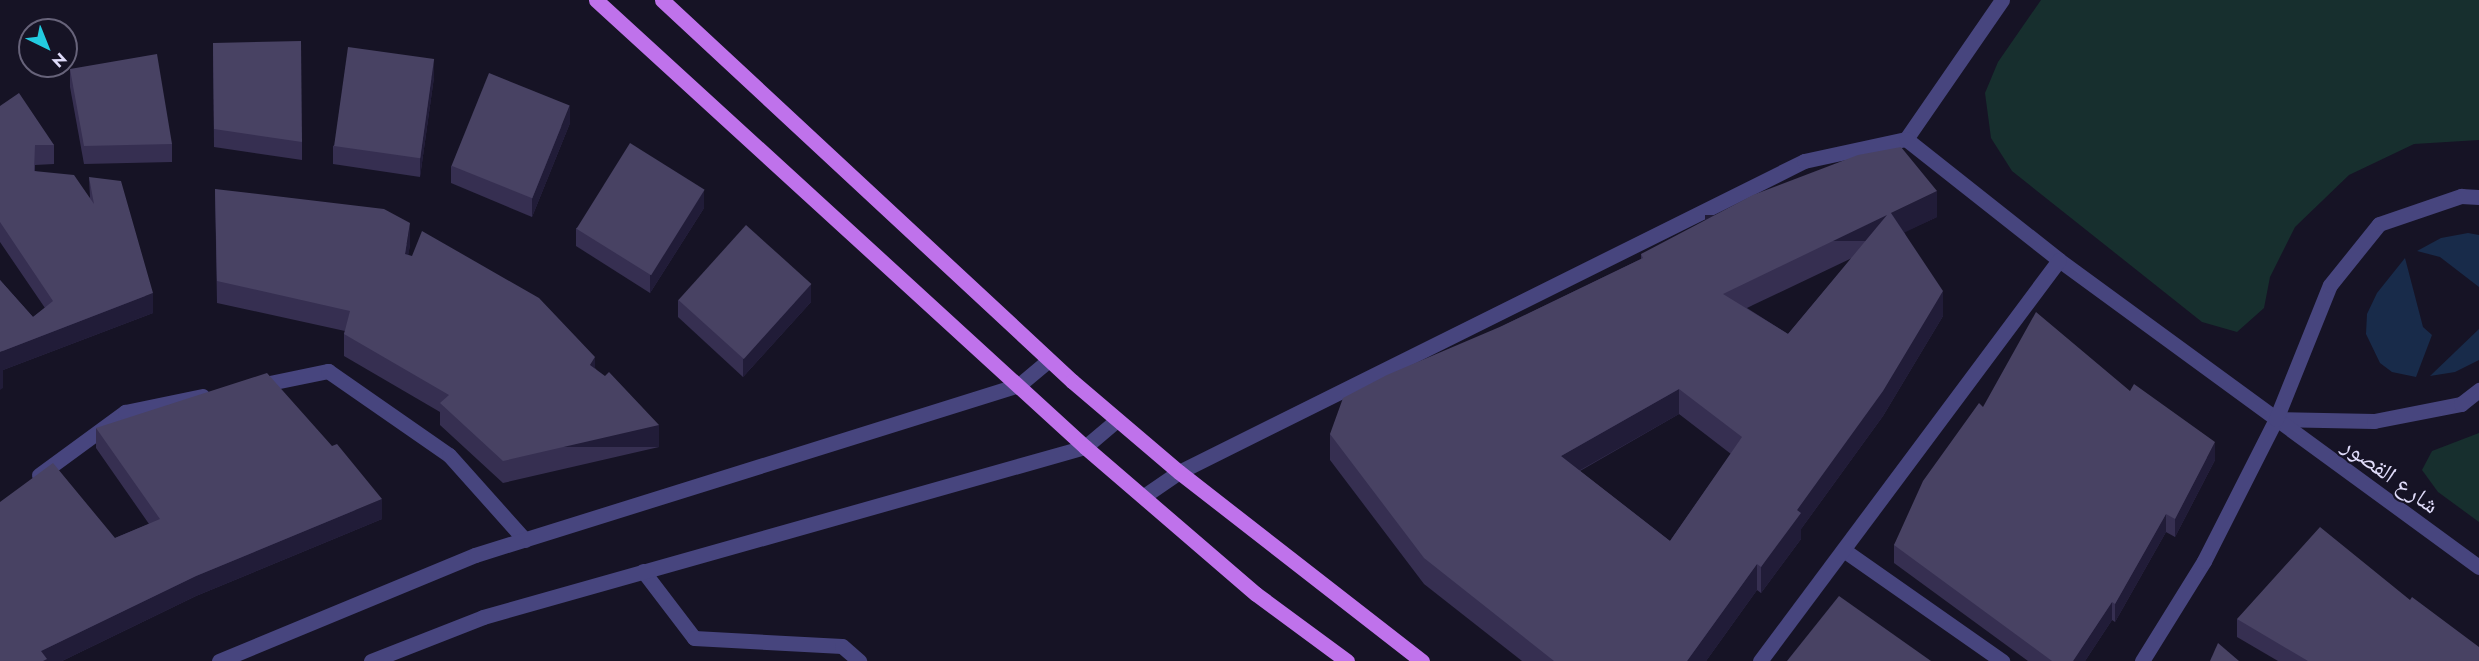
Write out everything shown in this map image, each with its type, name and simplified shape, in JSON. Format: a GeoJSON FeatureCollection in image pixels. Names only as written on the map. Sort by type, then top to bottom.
{"type":"FeatureCollection","features":[{"type":"Feature","properties":{"kind":"main road"},"geometry":{"type":"LineString","coordinates":[[596,0],[1085,447],[1144,495],[1256,594],[1347,661]]}},
{"type":"Feature","properties":{"kind":"main road"},"geometry":{"type":"LineString","coordinates":[[662,0],[1049,360],[1117,420],[1179,472],[1422,661]]}},
{"type":"Feature","properties":{"kind":"street"},"geometry":{"type":"LineString","coordinates":[[1144,495],[1179,472],[1804,161],[1906,139],[2002,0]]}},
{"type":"Feature","properties":{"kind":"street","name":"شارع القصور"},"geometry":{"type":"LineString","coordinates":[[1906,139],[2059,261],[2479,567]]}},
{"type":"Feature","properties":{"kind":"street"},"geometry":{"type":"LineString","coordinates":[[2142,661],[2204,561],[2276,419],[2330,285],[2379,224],[2461,196],[2479,197]]}},
{"type":"Feature","properties":{"kind":"street"},"geometry":{"type":"LineString","coordinates":[[1760,661],[1845,551],[2059,261]]}},
{"type":"Feature","properties":{"kind":"street"},"geometry":{"type":"LineString","coordinates":[[219,661],[475,555],[1019,386],[1049,360]]}},
{"type":"Feature","properties":{"kind":"street"},"geometry":{"type":"LineString","coordinates":[[238,389],[328,371],[449,455],[525,540]]}},
{"type":"Feature","properties":{"kind":"street"},"geometry":{"type":"LineString","coordinates":[[2276,419],[2374,421],[2461,404],[2479,390]]}},
{"type":"Feature","properties":{"kind":"street"},"geometry":{"type":"LineString","coordinates":[[29,483],[125,412],[215,394]]}},
{"type":"Feature","properties":{"kind":"street"},"geometry":{"type":"LineString","coordinates":[[371,661],[483,617],[1085,447],[1117,420]]}},
{"type":"Feature","properties":{"kind":"street"},"geometry":{"type":"LineString","coordinates":[[1845,551],[2002,661]]}},
{"type":"Feature","properties":{"kind":"street"},"geometry":{"type":"LineString","coordinates":[[643,571],[694,638],[842,646],[859,661]]}},
{"type":"Feature","properties":{"kind":"green space"},"geometry":{"type":"Polygon","coordinates":[[[2041,0],[2479,0],[2479,140],[2414,144],[2349,175],[2295,227],[2270,277],[2264,308],[2237,332],[2202,322],[2012,171],[1991,138],[1985,93],[1998,62],[2041,0]]]}},
{"type":"Feature","properties":{"kind":"green space"},"geometry":{"type":"Polygon","coordinates":[[[2479,433],[2479,522],[2438,492],[2422,470],[2432,451],[2479,433]]]}},
{"type":"Feature","properties":{"kind":"water"},"geometry":{"type":"Polygon","coordinates":[[[2468,233],[2479,235],[2479,287],[2440,257],[2417,251],[2441,238],[2468,233]]]}},
{"type":"Feature","properties":{"kind":"water"},"geometry":{"type":"Polygon","coordinates":[[[2405,258],[2423,327],[2432,335],[2416,377],[2392,372],[2380,363],[2366,334],[2367,314],[2377,293],[2405,258]]]}},
{"type":"Feature","properties":{"kind":"water"},"geometry":{"type":"Polygon","coordinates":[[[2479,329],[2479,360],[2455,372],[2430,376],[2479,329]]]}},
{"type":"Feature","properties":{"kind":"building"},"geometry":{"type":"Polygon","coordinates":[[[301,41],[302,142],[214,129],[213,43],[301,41]]]}},
{"type":"Feature","properties":{"kind":"building"},"geometry":{"type":"Polygon","coordinates":[[[348,47],[434,59],[420,158],[334,146],[348,47]]]}},
{"type":"Feature","properties":{"kind":"building"},"geometry":{"type":"Polygon","coordinates":[[[157,54],[172,144],[84,146],[72,78],[78,78],[78,68],[157,54]]]}},
{"type":"Feature","properties":{"kind":"building"},"geometry":{"type":"Polygon","coordinates":[[[489,73],[570,106],[532,198],[452,166],[489,73]]]}},
{"type":"Feature","properties":{"kind":"building"},"geometry":{"type":"Polygon","coordinates":[[[19,93],[54,145],[35,145],[34,171],[74,175],[94,204],[89,177],[121,181],[153,293],[0,352],[0,280],[33,317],[53,301],[0,222],[0,106],[19,93]]]}},
{"type":"Feature","properties":{"kind":"building"},"geometry":{"type":"Polygon","coordinates":[[[630,143],[705,190],[651,275],[576,229],[630,143]]]}},
{"type":"Feature","properties":{"kind":"building"},"geometry":{"type":"Polygon","coordinates":[[[1901,147],[1937,191],[1891,213],[1943,291],[1883,391],[1797,510],[1801,513],[1761,567],[1757,564],[1687,661],[1554,661],[1424,558],[1330,434],[1343,398],[1387,375],[1502,326],[1643,258],[1641,254],[1753,195],[1858,155],[1901,147]],[[1887,215],[1723,294],[1788,334],[1887,215]],[[1679,389],[1561,456],[1670,541],[1742,437],[1679,389]]]}},
{"type":"Feature","properties":{"kind":"building"},"geometry":{"type":"Polygon","coordinates":[[[215,189],[384,209],[410,223],[405,254],[412,256],[422,231],[539,298],[595,357],[590,365],[605,376],[609,372],[659,425],[503,461],[440,403],[449,395],[344,334],[350,311],[217,281],[215,189]]]}},
{"type":"Feature","properties":{"kind":"building"},"geometry":{"type":"Polygon","coordinates":[[[746,225],[811,284],[744,359],[678,300],[746,225]]]}},
{"type":"Feature","properties":{"kind":"building"},"geometry":{"type":"Polygon","coordinates":[[[2036,312],[2130,391],[2134,384],[2215,442],[2175,519],[2166,514],[2115,604],[2112,602],[2073,661],[2052,661],[1894,545],[1923,481],[1979,403],[1983,407],[2036,312]]]}},
{"type":"Feature","properties":{"kind":"building"},"geometry":{"type":"Polygon","coordinates":[[[267,373],[332,446],[337,444],[382,499],[196,576],[41,651],[47,659],[43,661],[0,661],[0,502],[53,463],[115,538],[160,519],[96,428],[267,373]]]}},
{"type":"Feature","properties":{"kind":"building"},"geometry":{"type":"Polygon","coordinates":[[[2320,527],[2410,600],[2412,597],[2479,647],[2479,661],[2308,661],[2237,619],[2320,527]]]}},
{"type":"Feature","properties":{"kind":"building"},"geometry":{"type":"Polygon","coordinates":[[[1839,596],[1931,661],[1787,661],[1839,596]]]}},
{"type":"Feature","properties":{"kind":"building"},"geometry":{"type":"Polygon","coordinates":[[[2218,643],[2239,661],[2210,661],[2218,643]]]}}]}
